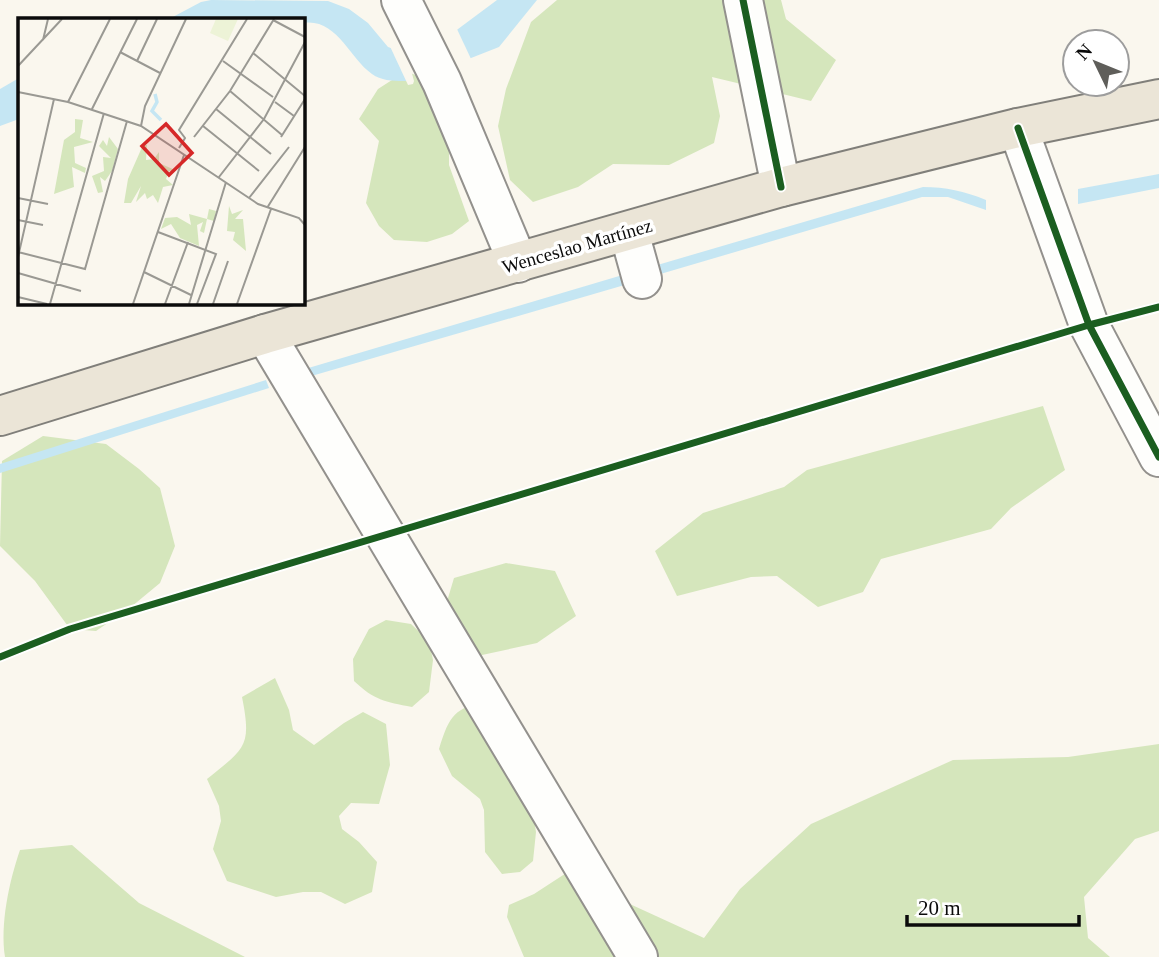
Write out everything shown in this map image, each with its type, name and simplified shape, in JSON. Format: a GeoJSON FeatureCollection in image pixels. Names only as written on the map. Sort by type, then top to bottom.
{"type":"FeatureCollection","features":[{"type":"Feature","properties":{"kind":"main road","name":"Wenceslao Martínez"},"geometry":{"type":"LineString","coordinates":[[0,416],[265,334],[781,187],[1018,128],[1159,99]]}},
{"type":"Feature","properties":{"kind":"street"},"geometry":{"type":"LineString","coordinates":[[401,0],[442,82],[518,263]]}},
{"type":"Feature","properties":{"kind":"street"},"geometry":{"type":"LineString","coordinates":[[743,0],[781,187]]}},
{"type":"Feature","properties":{"kind":"street"},"geometry":{"type":"LineString","coordinates":[[1018,128],[1089,325],[1159,457]]}},
{"type":"Feature","properties":{"kind":"street"},"geometry":{"type":"LineString","coordinates":[[629,232],[642,279]]}},
{"type":"Feature","properties":{"kind":"street"},"geometry":{"type":"LineString","coordinates":[[265,334],[638,957]]}},
{"type":"Feature","properties":{"kind":"green space"},"geometry":{"type":"Polygon","coordinates":[[[557,0],[781,0],[786,19],[836,60],[811,101],[712,77],[720,116],[714,143],[669,165],[613,164],[578,187],[533,202],[510,180],[498,126],[506,89],[531,22],[557,0]]]}},
{"type":"Feature","properties":{"kind":"green space"},"geometry":{"type":"Polygon","coordinates":[[[406,71],[429,81],[455,130],[449,150],[449,165],[469,221],[452,234],[427,242],[394,240],[379,226],[366,203],[379,141],[359,119],[378,89],[406,71]]]}},
{"type":"Feature","properties":{"kind":"green space"},"geometry":{"type":"Polygon","coordinates":[[[1043,406],[1065,470],[1011,508],[991,529],[881,559],[863,592],[818,607],[777,576],[751,577],[677,596],[655,551],[703,513],[784,487],[807,470],[1043,406]]]}},
{"type":"Feature","properties":{"kind":"green space"},"geometry":{"type":"Polygon","coordinates":[[[43,436],[106,444],[160,488],[175,546],[160,583],[96,631],[70,629],[35,581],[0,546],[2,461],[43,436]]]}},
{"type":"Feature","properties":{"kind":"green space"},"geometry":{"type":"Polygon","coordinates":[[[506,563],[555,571],[576,616],[537,643],[482,655],[456,650],[439,628],[454,578],[506,563]]]}},
{"type":"Feature","properties":{"kind":"green space"},"geometry":{"type":"Polygon","coordinates":[[[386,620],[411,624],[429,641],[433,660],[429,692],[412,707],[380,699],[354,681],[353,659],[369,629],[386,620]]]}},
{"type":"Feature","properties":{"kind":"green space"},"geometry":{"type":"Polygon","coordinates":[[[275,678],[289,710],[293,730],[314,745],[363,712],[386,724],[390,765],[379,804],[351,803],[339,816],[342,829],[359,842],[377,862],[372,892],[345,904],[321,892],[276,897],[227,881],[213,849],[221,821],[219,806],[207,779],[243,745],[246,727],[242,697],[275,678]]]}},
{"type":"Feature","properties":{"kind":"green space"},"geometry":{"type":"Polygon","coordinates":[[[489,700],[532,807],[536,832],[533,861],[520,872],[502,874],[485,852],[484,810],[480,799],[452,776],[439,749],[450,720],[455,715],[461,710],[489,700]]]}},
{"type":"Feature","properties":{"kind":"green space"},"geometry":{"type":"Polygon","coordinates":[[[1159,744],[1159,831],[1135,839],[1084,897],[1088,938],[1110,957],[524,957],[507,917],[509,905],[534,894],[577,866],[632,905],[704,938],[740,889],[811,824],[953,760],[1068,757],[1159,744]]]}},
{"type":"Feature","properties":{"kind":"green space"},"geometry":{"type":"Polygon","coordinates":[[[72,845],[139,903],[245,957],[5,957],[6,903],[20,850],[72,845]]]}},
{"type":"Feature","properties":{"kind":"water"},"geometry":{"type":"Polygon","coordinates":[[[497,0],[537,0],[499,47],[466,60],[454,32],[497,0]]]}},
{"type":"Feature","properties":{"kind":"water"},"geometry":{"type":"Polygon","coordinates":[[[328,1],[349,9],[368,23],[388,47],[403,52],[411,81],[376,77],[334,33],[315,23],[304,23],[304,18],[171,18],[201,2],[328,1]]]}},
{"type":"Feature","properties":{"kind":"water"},"geometry":{"type":"Polygon","coordinates":[[[18,79],[18,119],[0,126],[0,89],[18,79]]]}},
{"type":"Feature","properties":{"kind":"water"},"geometry":{"type":"Polygon","coordinates":[[[1159,174],[1159,188],[1078,204],[1078,189],[1159,174]]]}},
{"type":"Feature","properties":{"kind":"water"},"geometry":{"type":"Polygon","coordinates":[[[923,187],[947,189],[978,197],[986,200],[986,210],[948,197],[922,197],[657,275],[654,266],[923,187]]]}},
{"type":"Feature","properties":{"kind":"water"},"geometry":{"type":"Polygon","coordinates":[[[626,274],[628,284],[308,377],[305,369],[626,274]]]}},
{"type":"Feature","properties":{"kind":"water"},"geometry":{"type":"Polygon","coordinates":[[[266,380],[269,388],[0,473],[0,464],[266,380]]]}},
{"type":"Feature","properties":{"kind":"pier"},"geometry":{"type":"Polygon","coordinates":[[[456,27],[472,61],[467,63],[463,62],[450,33],[456,27]]]}},
{"type":"Feature","properties":{"kind":"pier"},"geometry":{"type":"Polygon","coordinates":[[[387,40],[406,51],[413,84],[408,85],[387,40]]]}},
{"type":"Feature","properties":{"kind":"cycle path"},"geometry":{"type":"LineString","coordinates":[[743,0],[781,187]]}},
{"type":"Feature","properties":{"kind":"cycle path"},"geometry":{"type":"LineString","coordinates":[[1018,128],[1089,325],[1159,457]]}},
{"type":"Feature","properties":{"kind":"cycle path"},"geometry":{"type":"LineString","coordinates":[[0,657],[70,629],[1089,325],[1159,307]]}}]}
